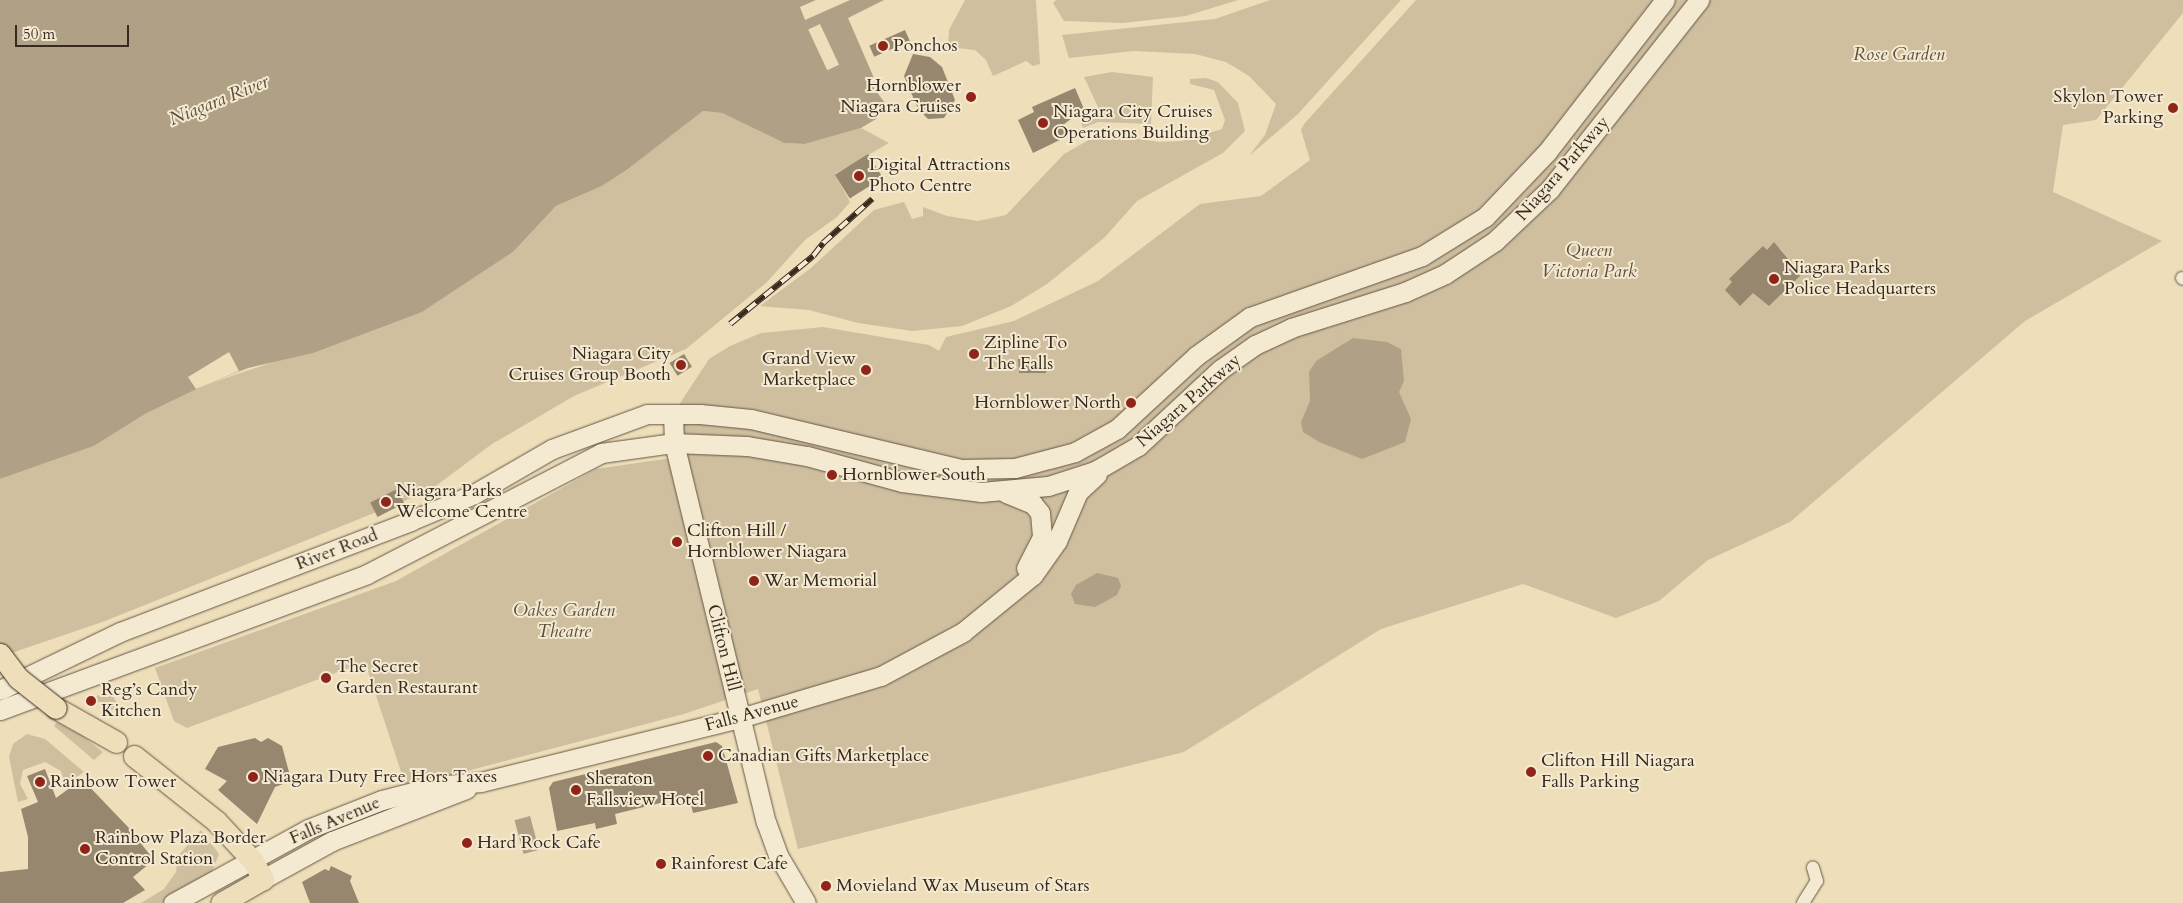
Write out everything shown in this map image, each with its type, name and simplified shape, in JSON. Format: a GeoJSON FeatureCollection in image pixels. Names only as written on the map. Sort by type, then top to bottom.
{"type":"FeatureCollection","features":[{"type":"Feature","properties":{"kind":"highway"},"geometry":{"type":"LineString","coordinates":[[0,654],[22,682],[56,708],[116,742]]}},
{"type":"Feature","properties":{"kind":"highway"},"geometry":{"type":"LineString","coordinates":[[134,756],[216,821],[252,861],[263,879]]}},
{"type":"Feature","properties":{"kind":"highway","name":"Falls Avenue"},"geometry":{"type":"LineString","coordinates":[[221,903],[263,879]]}},
{"type":"Feature","properties":{"kind":"main road","name":"Niagara Parkway"},"geometry":{"type":"LineString","coordinates":[[673,414],[716,414],[773,424],[918,462],[961,469],[1027,466],[1082,449],[1117,430],[1196,356],[1250,317],[1290,300],[1401,265],[1436,248],[1485,217],[1547,152],[1665,0]]}},
{"type":"Feature","properties":{"kind":"main road","name":"Niagara Parkway"},"geometry":{"type":"LineString","coordinates":[[674,444],[716,443],[787,451],[902,482],[963,491],[1002,492],[1061,482],[1095,471],[1129,452],[1221,369],[1255,345],[1291,328],[1406,292],[1445,274],[1495,241],[1558,178],[1699,0]]}},
{"type":"Feature","properties":{"kind":"main road","name":"River Road"},"geometry":{"type":"LineString","coordinates":[[0,690],[120,632],[453,503],[552,449],[600,429],[647,414],[673,414]]}},
{"type":"Feature","properties":{"kind":"main road","name":"Clifton Hill"},"geometry":{"type":"LineString","coordinates":[[673,414],[674,444],[769,833],[797,893],[806,903]]}},
{"type":"Feature","properties":{"kind":"main road","name":"River Road"},"geometry":{"type":"LineString","coordinates":[[0,710],[367,574],[587,458],[616,450],[674,444]]}},
{"type":"Feature","properties":{"kind":"main road","name":"Falls Avenue"},"geometry":{"type":"LineString","coordinates":[[263,879],[332,841],[481,782],[740,718],[881,676],[954,637],[1033,575],[1051,552],[1085,483],[1129,452]]}},
{"type":"Feature","properties":{"kind":"main road","name":"Falls Avenue"},"geometry":{"type":"LineString","coordinates":[[1002,492],[1033,504],[1043,525],[1038,548],[1003,599]]}},
{"type":"Feature","properties":{"kind":"main road","name":"Falls Avenue"},"geometry":{"type":"LineString","coordinates":[[172,903],[308,829],[382,800],[436,786],[481,782]]}},
{"type":"Feature","properties":{"kind":"street"},"geometry":{"type":"LineString","coordinates":[[1803,903],[1817,881],[1813,868]]}},
{"type":"Feature","properties":{"kind":"green space"},"geometry":{"type":"Polygon","coordinates":[[[965,0],[1036,0],[1040,64],[1033,66],[1026,61],[993,76],[986,60],[975,50],[948,47],[949,30],[965,0]]]}},
{"type":"Feature","properties":{"kind":"green space"},"geometry":{"type":"Polygon","coordinates":[[[1056,0],[1238,0],[1186,16],[1123,23],[1064,21],[1053,3],[1056,0]]]}},
{"type":"Feature","properties":{"kind":"green space"},"geometry":{"type":"Polygon","coordinates":[[[1270,0],[1401,0],[1298,114],[1249,156],[1265,135],[1276,104],[1249,76],[1226,62],[1195,54],[1134,51],[1069,58],[1062,35],[1215,19],[1270,0]]]}},
{"type":"Feature","properties":{"kind":"green space","name":"Queen Victoria Park"},"geometry":{"type":"Polygon","coordinates":[[[1416,0],[2183,0],[2183,13],[2096,120],[2063,125],[2053,192],[2162,241],[2025,321],[1790,522],[1708,560],[1659,601],[1616,618],[1523,584],[1381,629],[1184,752],[798,849],[758,689],[684,714],[406,787],[365,662],[187,728],[174,721],[155,668],[396,581],[596,469],[671,458],[673,414],[709,359],[730,346],[761,333],[823,327],[929,345],[939,351],[946,337],[1014,321],[1098,281],[1200,204],[1261,196],[1310,160],[1301,130],[1304,124],[1416,0]]]}},
{"type":"Feature","properties":{"kind":"green space"},"geometry":{"type":"Polygon","coordinates":[[[1112,72],[1153,77],[1151,124],[1098,122],[1083,128],[1079,116],[1099,109],[1084,77],[1112,72]]]}},
{"type":"Feature","properties":{"kind":"green space"},"geometry":{"type":"Polygon","coordinates":[[[1206,78],[1218,82],[1238,103],[1245,131],[1223,153],[1137,201],[1104,238],[1047,284],[1011,306],[962,326],[912,331],[858,323],[809,310],[760,306],[811,268],[874,210],[904,202],[912,219],[923,216],[923,207],[947,216],[978,221],[1006,215],[1064,154],[1101,133],[1159,142],[1182,141],[1222,129],[1225,120],[1214,90],[1190,84],[1190,79],[1206,78]]]}},
{"type":"Feature","properties":{"kind":"green space"},"geometry":{"type":"Polygon","coordinates":[[[703,111],[722,113],[784,143],[805,144],[861,128],[889,143],[835,174],[850,202],[837,217],[805,240],[767,282],[686,349],[574,396],[492,444],[429,491],[105,621],[0,657],[0,479],[94,446],[145,414],[205,385],[422,312],[513,252],[556,206],[602,186],[628,169],[703,111]]]}},
{"type":"Feature","properties":{"kind":"green space"},"geometry":{"type":"Polygon","coordinates":[[[111,691],[119,708],[130,713],[128,718],[98,702],[85,700],[111,691]]]}},
{"type":"Feature","properties":{"kind":"green space"},"geometry":{"type":"Polygon","coordinates":[[[57,722],[81,735],[103,752],[94,760],[54,726],[57,722]]]}},
{"type":"Feature","properties":{"kind":"green space"},"geometry":{"type":"Polygon","coordinates":[[[27,734],[45,739],[84,772],[65,785],[61,771],[45,762],[23,770],[20,784],[28,799],[18,802],[9,757],[13,744],[27,734]]]}},
{"type":"Feature","properties":{"kind":"green space"},"geometry":{"type":"Polygon","coordinates":[[[201,830],[219,854],[211,874],[162,903],[141,903],[164,889],[176,872],[178,856],[201,830]]]}},
{"type":"Feature","properties":{"kind":"water","name":"Niagara River"},"geometry":{"type":"Polygon","coordinates":[[[0,0],[884,0],[848,18],[874,78],[870,83],[885,103],[876,119],[861,128],[805,144],[784,143],[722,113],[703,111],[628,169],[602,186],[556,206],[513,252],[422,312],[313,353],[248,368],[205,385],[145,414],[94,446],[0,479],[0,0]]]}},
{"type":"Feature","properties":{"kind":"water"},"geometry":{"type":"Polygon","coordinates":[[[1353,338],[1387,342],[1401,349],[1404,381],[1399,392],[1411,419],[1405,442],[1362,459],[1319,442],[1303,432],[1301,422],[1310,401],[1309,372],[1316,361],[1353,338]]]}},
{"type":"Feature","properties":{"kind":"water"},"geometry":{"type":"Polygon","coordinates":[[[1097,573],[1118,578],[1121,586],[1117,595],[1095,607],[1075,604],[1071,594],[1076,585],[1097,573]]]}},
{"type":"Feature","properties":{"kind":"water"},"geometry":{"type":"Polygon","coordinates":[[[530,816],[539,850],[524,854],[515,820],[530,816]]]}},
{"type":"Feature","properties":{"kind":"pier"},"geometry":{"type":"Polygon","coordinates":[[[816,0],[850,0],[805,20],[800,7],[816,0]]]}},
{"type":"Feature","properties":{"kind":"pier"},"geometry":{"type":"Polygon","coordinates":[[[820,24],[839,65],[827,70],[808,29],[820,24]]]}},
{"type":"Feature","properties":{"kind":"pier"},"geometry":{"type":"Polygon","coordinates":[[[229,352],[239,371],[196,389],[188,377],[229,352]]]}},
{"type":"Feature","properties":{"kind":"building","name":"Ponchos"},"geometry":{"type":"Polygon","coordinates":[[[905,30],[910,41],[874,57],[869,46],[905,30]]]}},
{"type":"Feature","properties":{"kind":"building"},"geometry":{"type":"Polygon","coordinates":[[[913,54],[930,57],[942,67],[955,100],[944,118],[928,119],[918,109],[904,76],[913,54]]]}},
{"type":"Feature","properties":{"kind":"building","name":"Niagara City Cruises Operations Building"},"geometry":{"type":"Polygon","coordinates":[[[1075,88],[1084,109],[1063,125],[1068,136],[1033,153],[1018,120],[1034,112],[1032,107],[1075,88]]]}},
{"type":"Feature","properties":{"kind":"building","name":"Digital Attractions Photo Centre"},"geometry":{"type":"Polygon","coordinates":[[[868,154],[883,178],[850,198],[835,175],[868,154]]]}},
{"type":"Feature","properties":{"kind":"building","name":"Niagara Parks Police Headquarters"},"geometry":{"type":"Polygon","coordinates":[[[1774,242],[1801,275],[1769,306],[1753,293],[1740,306],[1725,290],[1732,282],[1729,279],[1763,246],[1767,250],[1774,242]]]}},
{"type":"Feature","properties":{"kind":"building","name":"Niagara City Cruises Group Booth"},"geometry":{"type":"Polygon","coordinates":[[[684,354],[692,367],[678,376],[670,363],[684,354]]]}},
{"type":"Feature","properties":{"kind":"building"},"geometry":{"type":"Polygon","coordinates":[[[1018,359],[1047,361],[1046,373],[1019,373],[1018,359]]]}},
{"type":"Feature","properties":{"kind":"building","name":"Niagara Parks Welcome Centre"},"geometry":{"type":"Polygon","coordinates":[[[397,489],[404,503],[378,517],[370,503],[397,489]]]}},
{"type":"Feature","properties":{"kind":"building","name":"Niagara Duty Free Hors Taxes"},"geometry":{"type":"Polygon","coordinates":[[[255,738],[261,742],[268,738],[282,746],[289,772],[283,784],[275,787],[257,824],[218,790],[227,781],[205,769],[218,747],[255,738]]]}},
{"type":"Feature","properties":{"kind":"building"},"geometry":{"type":"Polygon","coordinates":[[[716,742],[722,746],[738,803],[693,813],[689,796],[615,814],[617,824],[596,829],[595,823],[557,831],[549,788],[553,782],[716,742]]]}},
{"type":"Feature","properties":{"kind":"building","name":"Rainbow Plaza Border Control Station"},"geometry":{"type":"Polygon","coordinates":[[[45,769],[56,798],[82,779],[128,827],[154,860],[133,877],[145,890],[123,903],[0,903],[0,872],[28,869],[28,837],[21,809],[38,802],[27,776],[45,769]]]}},
{"type":"Feature","properties":{"kind":"building"},"geometry":{"type":"Polygon","coordinates":[[[331,866],[352,876],[350,881],[359,903],[310,903],[302,882],[325,869],[329,871],[331,866]]]}},
{"type":"Feature","properties":{"kind":"railway"},"geometry":{"type":"LineString","coordinates":[[730,324],[813,256],[823,243],[872,199]]}},
{"type":"Feature","properties":{"kind":"place","name":"Ponchos"},"geometry":{"type":"Point","coordinates":[883,46]}},
{"type":"Feature","properties":{"kind":"place","name":"Hornblower Niagara Cruises"},"geometry":{"type":"Point","coordinates":[971,97]}},
{"type":"Feature","properties":{"kind":"place","name":"Skylon Tower Parking"},"geometry":{"type":"Point","coordinates":[2173,108]}},
{"type":"Feature","properties":{"kind":"place","name":"Niagara City Cruises Operations Building"},"geometry":{"type":"Point","coordinates":[1043,123]}},
{"type":"Feature","properties":{"kind":"place","name":"Digital Attractions Photo Centre"},"geometry":{"type":"Point","coordinates":[859,176]}},
{"type":"Feature","properties":{"kind":"place","name":"Niagara Parks Police Headquarters"},"geometry":{"type":"Point","coordinates":[1774,279]}},
{"type":"Feature","properties":{"kind":"place","name":"Zipline To The Falls"},"geometry":{"type":"Point","coordinates":[974,354]}},
{"type":"Feature","properties":{"kind":"place","name":"Niagara City Cruises Group Booth"},"geometry":{"type":"Point","coordinates":[681,365]}},
{"type":"Feature","properties":{"kind":"place","name":"Grand View Marketplace"},"geometry":{"type":"Point","coordinates":[866,370]}},
{"type":"Feature","properties":{"kind":"place","name":"Hornblower North"},"geometry":{"type":"Point","coordinates":[1131,403]}},
{"type":"Feature","properties":{"kind":"place","name":"Hornblower South"},"geometry":{"type":"Point","coordinates":[832,475]}},
{"type":"Feature","properties":{"kind":"place","name":"Niagara Parks Welcome Centre"},"geometry":{"type":"Point","coordinates":[386,502]}},
{"type":"Feature","properties":{"kind":"place","name":"Clifton Hill / Hornblower Niagara"},"geometry":{"type":"Point","coordinates":[677,542]}},
{"type":"Feature","properties":{"kind":"place","name":"War Memorial"},"geometry":{"type":"Point","coordinates":[754,581]}},
{"type":"Feature","properties":{"kind":"place","name":"The Secret Garden Restaurant"},"geometry":{"type":"Point","coordinates":[326,678]}},
{"type":"Feature","properties":{"kind":"place","name":"Reg’s Candy Kitchen"},"geometry":{"type":"Point","coordinates":[91,701]}},
{"type":"Feature","properties":{"kind":"place","name":"Canadian Gifts Marketplace"},"geometry":{"type":"Point","coordinates":[708,756]}},
{"type":"Feature","properties":{"kind":"place","name":"Clifton Hill Niagara Falls Parking"},"geometry":{"type":"Point","coordinates":[1531,772]}},
{"type":"Feature","properties":{"kind":"place","name":"Niagara Duty Free Hors Taxes"},"geometry":{"type":"Point","coordinates":[253,777]}},
{"type":"Feature","properties":{"kind":"place","name":"Rainbow Tower"},"geometry":{"type":"Point","coordinates":[40,782]}},
{"type":"Feature","properties":{"kind":"place","name":"Sheraton Fallsview Hotel"},"geometry":{"type":"Point","coordinates":[576,790]}},
{"type":"Feature","properties":{"kind":"place","name":"Hard Rock Cafe"},"geometry":{"type":"Point","coordinates":[467,843]}},
{"type":"Feature","properties":{"kind":"place","name":"Rainbow Plaza Border Control Station"},"geometry":{"type":"Point","coordinates":[85,849]}},
{"type":"Feature","properties":{"kind":"place","name":"Rainforest Cafe"},"geometry":{"type":"Point","coordinates":[661,864]}},
{"type":"Feature","properties":{"kind":"place","name":"Movieland Wax Museum of Stars"},"geometry":{"type":"Point","coordinates":[826,886]}},
{"type":"Feature","properties":{"kind":"park label","name":"Rose Garden"},"geometry":{"type":"Point","coordinates":[1899,55]}},
{"type":"Feature","properties":{"kind":"park label","name":"Oakes Garden Theatre"},"geometry":{"type":"Point","coordinates":[564,622]}}]}
